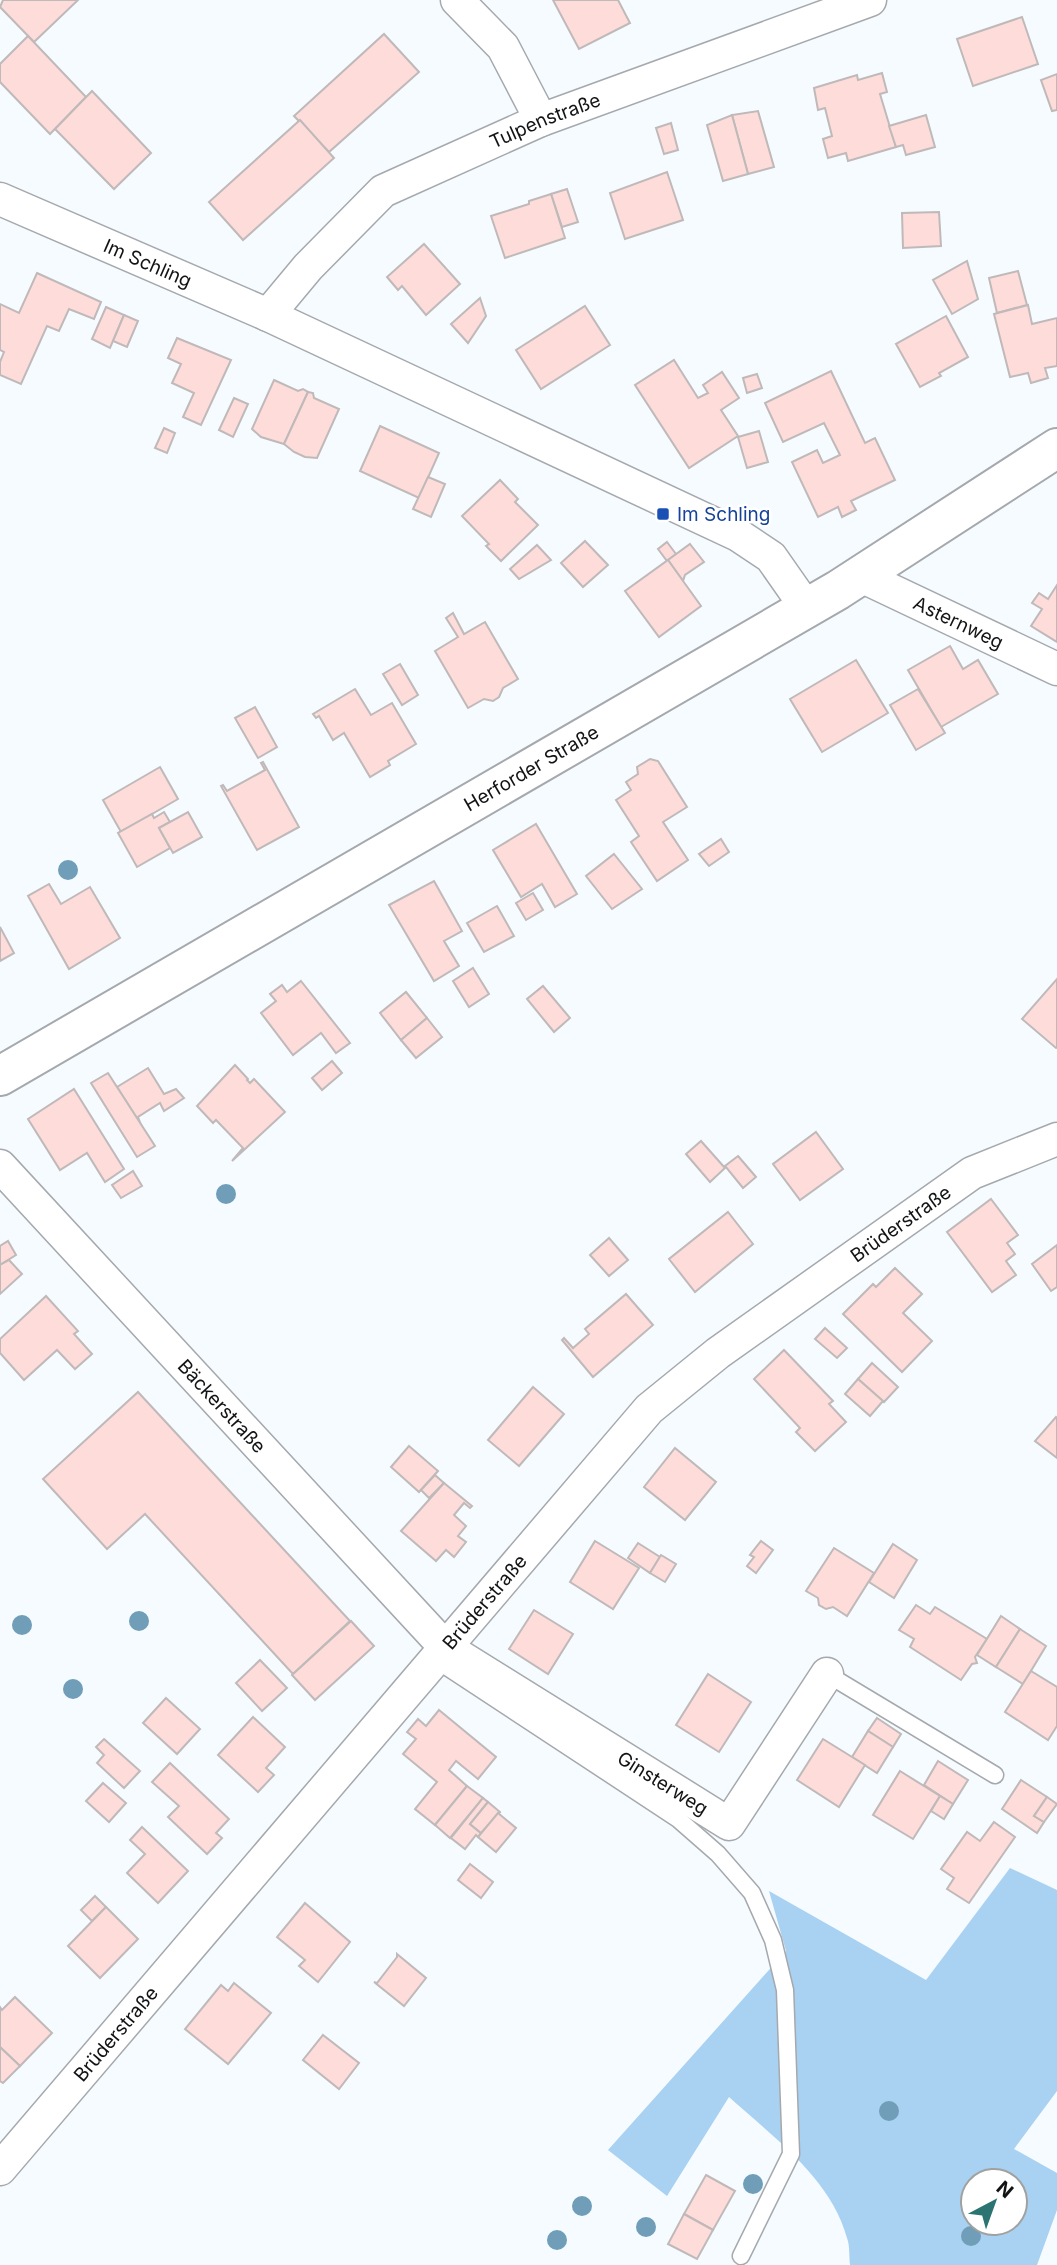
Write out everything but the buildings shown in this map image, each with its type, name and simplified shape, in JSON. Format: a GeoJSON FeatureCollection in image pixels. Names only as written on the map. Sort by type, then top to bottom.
{"type":"FeatureCollection","features":[{"type":"Feature","properties":{"kind":"main road","name":"Herforder Straße"},"geometry":{"type":"LineString","coordinates":[[0,1076],[861,576],[1057,448]]}},
{"type":"Feature","properties":{"kind":"street"},"geometry":{"type":"LineString","coordinates":[[457,0],[503,47],[541,120]]}},
{"type":"Feature","properties":{"kind":"street","name":"Tulpenstraße"},"geometry":{"type":"LineString","coordinates":[[268,315],[307,267],[383,191],[541,120],[870,0]]}},
{"type":"Feature","properties":{"kind":"street","name":"Im Schling"},"geometry":{"type":"LineString","coordinates":[[0,200],[268,315],[738,535],[771,557],[806,607]]}},
{"type":"Feature","properties":{"kind":"street","name":"Asternweg"},"geometry":{"type":"LineString","coordinates":[[861,576],[1057,669]]}},
{"type":"Feature","properties":{"kind":"street","name":"Brüderstraße"},"geometry":{"type":"LineString","coordinates":[[0,2169],[649,1409],[718,1353],[972,1173],[1057,1139]]}},
{"type":"Feature","properties":{"kind":"street","name":"Bäckerstraße"},"geometry":{"type":"LineString","coordinates":[[0,1166],[440,1653]]}},
{"type":"Feature","properties":{"kind":"street","name":"Ginsterweg"},"geometry":{"type":"LineString","coordinates":[[440,1653],[729,1824],[827,1675]]}},
{"type":"Feature","properties":{"kind":"lane"},"geometry":{"type":"LineString","coordinates":[[440,1653],[678,1819],[718,1854],[752,1893],[773,1940],[785,1990],[791,2154],[741,2256]]}},
{"type":"Feature","properties":{"kind":"lane"},"geometry":{"type":"LineString","coordinates":[[827,1675],[995,1775]]}},
{"type":"Feature","properties":{"kind":"shaded area"},"geometry":{"type":"Polygon","coordinates":[[[1010,1868],[1057,1890],[1057,2091],[1014,2149],[1057,2173],[1057,2210],[1037,2265],[850,2265],[847,2238],[828,2196],[814,2177],[781,2143],[729,2097],[667,2196],[608,2150],[786,1951],[769,1891],[926,1980],[1010,1868]]]}},
{"type":"Feature","properties":{"kind":"place","name":"Im Schling"},"geometry":{"type":"Point","coordinates":[663,514]}}]}
